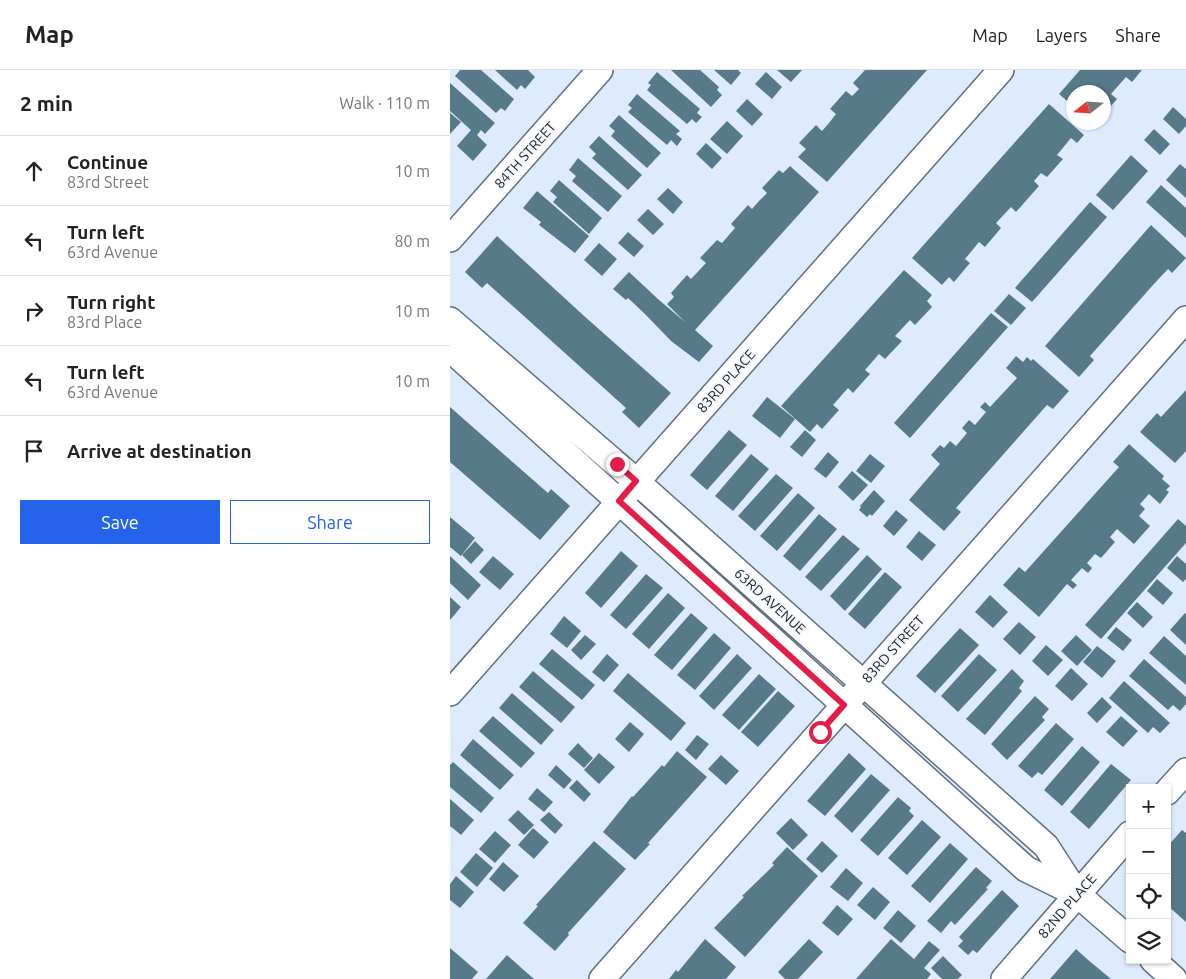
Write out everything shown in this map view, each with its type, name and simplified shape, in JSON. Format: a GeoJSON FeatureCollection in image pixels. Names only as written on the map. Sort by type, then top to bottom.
{"type":"FeatureCollection","features":[{"type":"Feature","properties":{"kind":"street","name":"84TH STREET"},"geometry":{"type":"LineString","coordinates":[[450,239],[600,70]]}},
{"type":"Feature","properties":{"kind":"street","name":"83RD PLACE"},"geometry":{"type":"LineString","coordinates":[[450,692],[636,481],[862,230],[1001,70]]}},
{"type":"Feature","properties":{"kind":"street","name":"83RD STREET"},"geometry":{"type":"LineString","coordinates":[[602,979],[1186,319]]}},
{"type":"Feature","properties":{"kind":"street","name":"63RD AVENUE"},"geometry":{"type":"LineString","coordinates":[[450,320],[636,481],[1046,846],[1077,894]]}},
{"type":"Feature","properties":{"kind":"street","name":"63RD AVENUE"},"geometry":{"type":"LineString","coordinates":[[450,349],[1026,869],[1077,894],[1126,937]]}},
{"type":"Feature","properties":{"kind":"street"},"geometry":{"type":"LineString","coordinates":[[1171,788],[1186,771]]}},
{"type":"Feature","properties":{"kind":"street","name":"82ND PLACE"},"geometry":{"type":"LineString","coordinates":[[1004,979],[1126,839]]}},
{"type":"Feature","properties":{"kind":"street"},"geometry":{"type":"LineString","coordinates":[[1157,964],[1174,979]]}},
{"type":"Feature","properties":{"kind":"building"},"geometry":{"type":"Polygon","coordinates":[[[460,70],[481,70],[514,99],[505,111],[501,108],[496,113],[455,76],[460,70]]]}},
{"type":"Feature","properties":{"kind":"building"},"geometry":{"type":"Polygon","coordinates":[[[495,70],[528,70],[535,77],[525,89],[521,85],[517,90],[495,70]]]}},
{"type":"Feature","properties":{"kind":"building"},"geometry":{"type":"Polygon","coordinates":[[[671,70],[700,70],[719,87],[717,90],[722,95],[711,107],[671,70]]]}},
{"type":"Feature","properties":{"kind":"building"},"geometry":{"type":"Polygon","coordinates":[[[714,70],[738,70],[741,73],[731,85],[714,70]]]}},
{"type":"Feature","properties":{"kind":"building"},"geometry":{"type":"Polygon","coordinates":[[[777,70],[802,70],[791,82],[777,70]]]}},
{"type":"Feature","properties":{"kind":"building"},"geometry":{"type":"Polygon","coordinates":[[[865,70],[927,70],[827,182],[798,157],[806,149],[799,143],[816,125],[822,131],[836,114],[830,109],[846,91],[852,96],[859,89],[853,83],[865,70]]]}},
{"type":"Feature","properties":{"kind":"building"},"geometry":{"type":"Polygon","coordinates":[[[1080,70],[1142,70],[1132,82],[1126,77],[1111,94],[1111,85],[1067,85],[1080,70]]]}},
{"type":"Feature","properties":{"kind":"building"},"geometry":{"type":"Polygon","coordinates":[[[657,72],[700,109],[697,113],[702,117],[696,123],[692,119],[687,124],[647,90],[651,85],[648,83],[657,72]]]}},
{"type":"Feature","properties":{"kind":"building"},"geometry":{"type":"Polygon","coordinates":[[[766,72],[782,87],[772,99],[755,84],[766,72]]]}},
{"type":"Feature","properties":{"kind":"building"},"geometry":{"type":"Polygon","coordinates":[[[450,83],[495,123],[485,134],[481,130],[477,135],[487,145],[473,161],[457,146],[471,130],[450,111],[450,83]]]}},
{"type":"Feature","properties":{"kind":"building"},"geometry":{"type":"Polygon","coordinates":[[[1066,86],[1066,100],[1059,94],[1066,86]]]}},
{"type":"Feature","properties":{"kind":"building"},"geometry":{"type":"Polygon","coordinates":[[[637,94],[680,131],[676,134],[682,139],[677,146],[671,140],[667,145],[628,112],[632,108],[628,105],[637,94]]]}},
{"type":"Feature","properties":{"kind":"building"},"geometry":{"type":"Polygon","coordinates":[[[1111,94],[1117,99],[1111,106],[1111,94]]]}},
{"type":"Feature","properties":{"kind":"building"},"geometry":{"type":"Polygon","coordinates":[[[747,99],[763,114],[752,126],[736,111],[747,99]]]}},
{"type":"Feature","properties":{"kind":"building"},"geometry":{"type":"Polygon","coordinates":[[[1049,104],[1066,119],[1066,130],[1078,130],[1084,135],[1077,143],[1071,138],[1057,155],[1063,159],[1047,177],[1041,173],[1034,181],[1039,186],[1016,212],[1011,207],[996,223],[1001,228],[985,247],[979,242],[965,259],[970,263],[954,282],[949,277],[942,285],[912,258],[1049,104]]]}},
{"type":"Feature","properties":{"kind":"building"},"geometry":{"type":"Polygon","coordinates":[[[1173,107],[1186,119],[1186,126],[1179,134],[1163,119],[1173,107]]]}},
{"type":"Feature","properties":{"kind":"building"},"geometry":{"type":"Polygon","coordinates":[[[450,113],[461,122],[450,134],[450,113]]]}},
{"type":"Feature","properties":{"kind":"building"},"geometry":{"type":"Polygon","coordinates":[[[619,115],[661,153],[647,168],[611,136],[615,131],[609,126],[619,115]]]}},
{"type":"Feature","properties":{"kind":"building"},"geometry":{"type":"Polygon","coordinates":[[[727,121],[743,136],[727,154],[710,139],[727,121]]]}},
{"type":"Feature","properties":{"kind":"building"},"geometry":{"type":"Polygon","coordinates":[[[1154,129],[1170,144],[1160,155],[1144,140],[1154,129]]]}},
{"type":"Feature","properties":{"kind":"building"},"geometry":{"type":"Polygon","coordinates":[[[599,136],[642,175],[628,190],[592,158],[596,154],[589,147],[599,136]]]}},
{"type":"Feature","properties":{"kind":"building"},"geometry":{"type":"Polygon","coordinates":[[[706,143],[722,158],[712,169],[696,154],[706,143]]]}},
{"type":"Feature","properties":{"kind":"building"},"geometry":{"type":"Polygon","coordinates":[[[1131,155],[1148,171],[1113,210],[1096,195],[1131,155]]]}},
{"type":"Feature","properties":{"kind":"building"},"geometry":{"type":"Polygon","coordinates":[[[578,158],[622,196],[608,212],[572,181],[576,176],[569,170],[578,158]]]}},
{"type":"Feature","properties":{"kind":"building"},"geometry":{"type":"Polygon","coordinates":[[[1180,164],[1186,169],[1186,198],[1166,180],[1180,164]]]}},
{"type":"Feature","properties":{"kind":"building"},"geometry":{"type":"Polygon","coordinates":[[[790,166],[819,192],[695,330],[713,346],[699,362],[671,341],[628,298],[626,300],[613,289],[629,272],[685,322],[667,304],[674,297],[671,293],[687,275],[691,279],[706,263],[700,258],[717,240],[722,243],[735,228],[731,224],[748,205],[752,209],[767,193],[762,188],[779,170],[783,173],[790,166]]]}},
{"type":"Feature","properties":{"kind":"building"},"geometry":{"type":"Polygon","coordinates":[[[559,180],[602,218],[589,234],[553,202],[557,197],[550,191],[559,180]]]}},
{"type":"Feature","properties":{"kind":"building"},"geometry":{"type":"Polygon","coordinates":[[[1161,185],[1186,208],[1186,238],[1146,202],[1161,185]]]}},
{"type":"Feature","properties":{"kind":"building"},"geometry":{"type":"Polygon","coordinates":[[[668,188],[683,202],[673,214],[657,199],[668,188]]]}},
{"type":"Feature","properties":{"kind":"building"},"geometry":{"type":"Polygon","coordinates":[[[537,191],[589,236],[575,253],[539,225],[541,222],[523,208],[537,191]]]}},
{"type":"Feature","properties":{"kind":"building"},"geometry":{"type":"Polygon","coordinates":[[[1090,202],[1107,217],[1032,302],[1015,288],[1090,202]]]}},
{"type":"Feature","properties":{"kind":"building"},"geometry":{"type":"Polygon","coordinates":[[[648,209],[664,224],[653,235],[637,220],[648,209]]]}},
{"type":"Feature","properties":{"kind":"building"},"geometry":{"type":"Polygon","coordinates":[[[1151,225],[1186,258],[1172,273],[1168,269],[1153,285],[1090,356],[1094,360],[1079,377],[1045,346],[1151,225]]]}},
{"type":"Feature","properties":{"kind":"building"},"geometry":{"type":"Polygon","coordinates":[[[628,232],[644,246],[634,257],[618,243],[628,232]]]}},
{"type":"Feature","properties":{"kind":"building"},"geometry":{"type":"Polygon","coordinates":[[[497,236],[671,393],[639,428],[622,412],[626,408],[487,283],[482,288],[465,272],[497,236]]]}},
{"type":"Feature","properties":{"kind":"building"},"geometry":{"type":"Polygon","coordinates":[[[599,243],[617,259],[602,276],[584,260],[599,243]]]}},
{"type":"Feature","properties":{"kind":"building"},"geometry":{"type":"Polygon","coordinates":[[[904,270],[932,295],[927,301],[932,307],[915,325],[910,320],[895,336],[902,341],[885,359],[879,354],[865,370],[870,374],[853,393],[848,388],[833,405],[839,410],[822,429],[817,424],[810,432],[781,406],[904,270]]]}},
{"type":"Feature","properties":{"kind":"building"},"geometry":{"type":"Polygon","coordinates":[[[1009,294],[1026,308],[1011,325],[994,311],[1009,294]]]}},
{"type":"Feature","properties":{"kind":"building"},"geometry":{"type":"Polygon","coordinates":[[[991,313],[1008,327],[910,438],[894,423],[991,313]]]}},
{"type":"Feature","properties":{"kind":"building"},"geometry":{"type":"Polygon","coordinates":[[[1016,356],[1023,362],[1027,357],[1031,361],[1033,359],[1069,391],[1053,409],[1047,405],[956,508],[961,512],[944,531],[909,500],[940,464],[931,455],[940,445],[944,448],[950,441],[956,446],[967,433],[962,428],[969,420],[975,425],[986,412],[980,407],[985,402],[990,407],[1017,378],[1006,368],[1016,356]]]}},
{"type":"Feature","properties":{"kind":"building"},"geometry":{"type":"Polygon","coordinates":[[[1186,390],[1186,451],[1175,463],[1140,432],[1157,413],[1161,417],[1186,390]]]}},
{"type":"Feature","properties":{"kind":"building"},"geometry":{"type":"Polygon","coordinates":[[[767,397],[795,419],[780,438],[752,416],[767,397]]]}},
{"type":"Feature","properties":{"kind":"building"},"geometry":{"type":"Polygon","coordinates":[[[450,407],[548,493],[551,489],[570,506],[540,540],[450,462],[450,407]]]}},
{"type":"Feature","properties":{"kind":"building"},"geometry":{"type":"Polygon","coordinates":[[[729,430],[747,445],[707,490],[690,475],[729,430]]]}},
{"type":"Feature","properties":{"kind":"building"},"geometry":{"type":"Polygon","coordinates":[[[805,430],[816,440],[802,457],[790,447],[805,430]]]}},
{"type":"Feature","properties":{"kind":"building"},"geometry":{"type":"Polygon","coordinates":[[[1129,444],[1164,476],[1162,479],[1170,486],[1166,490],[1169,492],[1160,504],[1149,494],[1140,504],[1145,509],[1139,516],[1150,526],[1134,544],[1117,529],[1110,537],[1115,542],[1101,558],[1095,554],[1087,563],[1092,568],[1088,573],[1082,568],[1071,580],[1077,585],[1073,589],[1067,584],[1039,617],[1003,585],[1019,567],[1025,572],[1119,467],[1113,462],[1129,444]]]}},
{"type":"Feature","properties":{"kind":"building"},"geometry":{"type":"Polygon","coordinates":[[[828,452],[839,462],[826,478],[814,469],[828,452]]]}},
{"type":"Feature","properties":{"kind":"building"},"geometry":{"type":"Polygon","coordinates":[[[751,454],[769,469],[733,511],[715,496],[751,454]]]}},
{"type":"Feature","properties":{"kind":"building"},"geometry":{"type":"Polygon","coordinates":[[[870,454],[885,466],[871,483],[856,471],[870,454]]]}},
{"type":"Feature","properties":{"kind":"building"},"geometry":{"type":"Polygon","coordinates":[[[852,471],[868,485],[853,501],[838,487],[852,471]]]}},
{"type":"Feature","properties":{"kind":"building"},"geometry":{"type":"Polygon","coordinates":[[[776,474],[793,488],[755,531],[738,516],[776,474]]]}},
{"type":"Feature","properties":{"kind":"building"},"geometry":{"type":"Polygon","coordinates":[[[874,490],[885,501],[872,516],[870,514],[867,517],[859,510],[860,506],[874,490]]]}},
{"type":"Feature","properties":{"kind":"building"},"geometry":{"type":"Polygon","coordinates":[[[798,493],[815,508],[777,551],[760,536],[798,493]]]}},
{"type":"Feature","properties":{"kind":"building"},"geometry":{"type":"Polygon","coordinates":[[[896,510],[908,520],[894,536],[883,526],[896,510]]]}},
{"type":"Feature","properties":{"kind":"building"},"geometry":{"type":"Polygon","coordinates":[[[819,514],[837,529],[800,571],[783,556],[819,514]]]}},
{"type":"Feature","properties":{"kind":"building"},"geometry":{"type":"Polygon","coordinates":[[[450,517],[475,538],[461,556],[450,547],[450,517]]]}},
{"type":"Feature","properties":{"kind":"building"},"geometry":{"type":"Polygon","coordinates":[[[1178,519],[1186,526],[1186,543],[1101,639],[1085,625],[1178,519]]]}},
{"type":"Feature","properties":{"kind":"building"},"geometry":{"type":"Polygon","coordinates":[[[919,531],[936,545],[922,561],[906,547],[919,531]]]}},
{"type":"Feature","properties":{"kind":"building"},"geometry":{"type":"Polygon","coordinates":[[[843,535],[860,549],[821,591],[805,577],[843,535]]]}},
{"type":"Feature","properties":{"kind":"building"},"geometry":{"type":"Polygon","coordinates":[[[475,541],[484,550],[471,564],[462,555],[475,541]]]}},
{"type":"Feature","properties":{"kind":"building"},"geometry":{"type":"Polygon","coordinates":[[[621,551],[638,566],[601,608],[585,593],[621,551]]]}},
{"type":"Feature","properties":{"kind":"building"},"geometry":{"type":"Polygon","coordinates":[[[867,555],[882,569],[845,611],[830,596],[867,555]]]}},
{"type":"Feature","properties":{"kind":"building"},"geometry":{"type":"Polygon","coordinates":[[[450,556],[481,585],[468,600],[450,583],[450,556]]]}},
{"type":"Feature","properties":{"kind":"building"},"geometry":{"type":"Polygon","coordinates":[[[493,556],[514,574],[500,590],[479,572],[493,556]]]}},
{"type":"Feature","properties":{"kind":"building"},"geometry":{"type":"Polygon","coordinates":[[[1177,556],[1186,564],[1186,579],[1183,582],[1167,568],[1177,556]]]}},
{"type":"Feature","properties":{"kind":"building"},"geometry":{"type":"Polygon","coordinates":[[[885,572],[902,587],[865,629],[848,614],[885,572]]]}},
{"type":"Feature","properties":{"kind":"building"},"geometry":{"type":"Polygon","coordinates":[[[646,574],[663,588],[626,629],[610,615],[646,574]]]}},
{"type":"Feature","properties":{"kind":"building"},"geometry":{"type":"Polygon","coordinates":[[[1157,579],[1173,593],[1163,605],[1147,591],[1157,579]]]}},
{"type":"Feature","properties":{"kind":"building"},"geometry":{"type":"Polygon","coordinates":[[[668,593],[685,608],[649,649],[632,634],[668,593]]]}},
{"type":"Feature","properties":{"kind":"building"},"geometry":{"type":"Polygon","coordinates":[[[990,595],[1008,612],[993,628],[975,612],[990,595]]]}},
{"type":"Feature","properties":{"kind":"building"},"geometry":{"type":"Polygon","coordinates":[[[450,597],[461,607],[450,620],[450,597]]]}},
{"type":"Feature","properties":{"kind":"building"},"geometry":{"type":"Polygon","coordinates":[[[1137,602],[1153,617],[1143,628],[1127,613],[1137,602]]]}},
{"type":"Feature","properties":{"kind":"building"},"geometry":{"type":"Polygon","coordinates":[[[691,613],[708,628],[672,670],[654,655],[691,613]]]}},
{"type":"Feature","properties":{"kind":"building"},"geometry":{"type":"Polygon","coordinates":[[[1186,614],[1186,645],[1170,630],[1186,614]]]}},
{"type":"Feature","properties":{"kind":"building"},"geometry":{"type":"Polygon","coordinates":[[[564,616],[581,631],[567,648],[550,634],[564,616]]]}},
{"type":"Feature","properties":{"kind":"building"},"geometry":{"type":"Polygon","coordinates":[[[1019,622],[1036,637],[1020,655],[1003,639],[1019,622]]]}},
{"type":"Feature","properties":{"kind":"building"},"geometry":{"type":"Polygon","coordinates":[[[1116,627],[1132,640],[1123,651],[1107,638],[1116,627]]]}},
{"type":"Feature","properties":{"kind":"building"},"geometry":{"type":"Polygon","coordinates":[[[960,628],[979,645],[935,693],[916,676],[960,628]]]}},
{"type":"Feature","properties":{"kind":"building"},"geometry":{"type":"Polygon","coordinates":[[[714,633],[731,648],[695,690],[677,675],[714,633]]]}},
{"type":"Feature","properties":{"kind":"building"},"geometry":{"type":"Polygon","coordinates":[[[585,635],[596,644],[581,660],[571,650],[585,635]]]}},
{"type":"Feature","properties":{"kind":"building"},"geometry":{"type":"Polygon","coordinates":[[[1076,635],[1092,650],[1077,666],[1061,651],[1076,635]]]}},
{"type":"Feature","properties":{"kind":"building"},"geometry":{"type":"Polygon","coordinates":[[[1164,636],[1186,656],[1186,685],[1149,653],[1164,636]]]}},
{"type":"Feature","properties":{"kind":"building"},"geometry":{"type":"Polygon","coordinates":[[[1046,645],[1063,660],[1048,676],[1032,661],[1046,645]]]}},
{"type":"Feature","properties":{"kind":"building"},"geometry":{"type":"Polygon","coordinates":[[[1097,646],[1116,661],[1102,678],[1083,662],[1097,646]]]}},
{"type":"Feature","properties":{"kind":"building"},"geometry":{"type":"Polygon","coordinates":[[[552,649],[595,685],[582,700],[539,664],[552,649]]]}},
{"type":"Feature","properties":{"kind":"building"},"geometry":{"type":"Polygon","coordinates":[[[607,654],[619,665],[604,682],[592,672],[607,654]]]}},
{"type":"Feature","properties":{"kind":"building"},"geometry":{"type":"Polygon","coordinates":[[[737,654],[752,668],[714,710],[699,696],[737,654]]]}},
{"type":"Feature","properties":{"kind":"building"},"geometry":{"type":"Polygon","coordinates":[[[979,654],[997,670],[958,712],[941,696],[979,654]]]}},
{"type":"Feature","properties":{"kind":"building"},"geometry":{"type":"Polygon","coordinates":[[[1144,659],[1186,697],[1186,704],[1180,711],[1173,705],[1168,710],[1129,676],[1144,659]]]}},
{"type":"Feature","properties":{"kind":"building"},"geometry":{"type":"Polygon","coordinates":[[[1071,668],[1088,684],[1072,701],[1055,686],[1071,668]]]}},
{"type":"Feature","properties":{"kind":"building"},"geometry":{"type":"Polygon","coordinates":[[[1012,669],[1024,681],[1019,688],[1022,691],[985,735],[966,719],[1012,669]]]}},
{"type":"Feature","properties":{"kind":"building"},"geometry":{"type":"Polygon","coordinates":[[[533,671],[575,707],[561,723],[519,687],[533,671]]]}},
{"type":"Feature","properties":{"kind":"building"},"geometry":{"type":"Polygon","coordinates":[[[628,673],[686,723],[671,741],[613,691],[628,673]]]}},
{"type":"Feature","properties":{"kind":"building"},"geometry":{"type":"Polygon","coordinates":[[[759,674],[776,689],[739,730],[722,715],[759,674]]]}},
{"type":"Feature","properties":{"kind":"building"},"geometry":{"type":"Polygon","coordinates":[[[1124,681],[1170,723],[1160,733],[1153,727],[1148,733],[1109,698],[1124,681]]]}},
{"type":"Feature","properties":{"kind":"building"},"geometry":{"type":"Polygon","coordinates":[[[778,691],[795,706],[758,747],[741,732],[778,691]]]}},
{"type":"Feature","properties":{"kind":"building"},"geometry":{"type":"Polygon","coordinates":[[[512,693],[554,730],[541,745],[499,708],[512,693]]]}},
{"type":"Feature","properties":{"kind":"building"},"geometry":{"type":"Polygon","coordinates":[[[1035,696],[1049,709],[1042,717],[1045,720],[1007,760],[991,744],[1035,696]]]}},
{"type":"Feature","properties":{"kind":"building"},"geometry":{"type":"Polygon","coordinates":[[[1102,697],[1112,707],[1097,723],[1087,713],[1102,697]]]}},
{"type":"Feature","properties":{"kind":"building"},"geometry":{"type":"Polygon","coordinates":[[[493,716],[535,753],[521,768],[479,731],[493,716]]]}},
{"type":"Feature","properties":{"kind":"building"},"geometry":{"type":"Polygon","coordinates":[[[1121,716],[1138,731],[1123,747],[1106,732],[1121,716]]]}},
{"type":"Feature","properties":{"kind":"building"},"geometry":{"type":"Polygon","coordinates":[[[630,722],[644,734],[629,752],[615,739],[630,722]]]}},
{"type":"Feature","properties":{"kind":"building"},"geometry":{"type":"Polygon","coordinates":[[[1056,723],[1074,739],[1042,775],[1038,772],[1032,778],[1018,766],[1056,723]]]}},
{"type":"Feature","properties":{"kind":"building"},"geometry":{"type":"Polygon","coordinates":[[[697,735],[709,744],[696,760],[685,750],[697,735]]]}},
{"type":"Feature","properties":{"kind":"building"},"geometry":{"type":"Polygon","coordinates":[[[473,739],[514,775],[500,790],[460,755],[473,739]]]}},
{"type":"Feature","properties":{"kind":"building"},"geometry":{"type":"Polygon","coordinates":[[[578,743],[593,758],[584,768],[568,754],[578,743]]]}},
{"type":"Feature","properties":{"kind":"building"},"geometry":{"type":"Polygon","coordinates":[[[1082,746],[1100,762],[1062,806],[1044,790],[1082,746]]]}},
{"type":"Feature","properties":{"kind":"building"},"geometry":{"type":"Polygon","coordinates":[[[677,751],[707,777],[635,860],[603,832],[632,796],[662,765],[664,767],[677,751]]]}},
{"type":"Feature","properties":{"kind":"building"},"geometry":{"type":"Polygon","coordinates":[[[599,753],[615,767],[599,784],[584,770],[599,753]]]}},
{"type":"Feature","properties":{"kind":"building"},"geometry":{"type":"Polygon","coordinates":[[[849,753],[866,769],[825,816],[807,801],[849,753]]]}},
{"type":"Feature","properties":{"kind":"building"},"geometry":{"type":"Polygon","coordinates":[[[721,755],[739,771],[726,785],[708,769],[721,755]]]}},
{"type":"Feature","properties":{"kind":"building"},"geometry":{"type":"Polygon","coordinates":[[[453,762],[494,798],[481,813],[450,787],[450,765],[453,762]]]}},
{"type":"Feature","properties":{"kind":"building"},"geometry":{"type":"Polygon","coordinates":[[[1111,764],[1131,780],[1089,829],[1070,812],[1111,764]]]}},
{"type":"Feature","properties":{"kind":"building"},"geometry":{"type":"Polygon","coordinates":[[[556,765],[572,780],[564,789],[548,775],[556,765]]]}},
{"type":"Feature","properties":{"kind":"building"},"geometry":{"type":"Polygon","coordinates":[[[871,774],[890,790],[852,833],[834,816],[871,774]]]}},
{"type":"Feature","properties":{"kind":"building"},"geometry":{"type":"Polygon","coordinates":[[[577,780],[591,794],[584,802],[569,788],[577,780]]]}},
{"type":"Feature","properties":{"kind":"building"},"geometry":{"type":"Polygon","coordinates":[[[537,788],[553,802],[544,812],[528,799],[537,788]]]}},
{"type":"Feature","properties":{"kind":"building"},"geometry":{"type":"Polygon","coordinates":[[[898,797],[911,808],[909,811],[914,816],[878,856],[860,840],[898,797]]]}},
{"type":"Feature","properties":{"kind":"building"},"geometry":{"type":"Polygon","coordinates":[[[450,799],[474,820],[461,835],[450,826],[450,799]]]}},
{"type":"Feature","properties":{"kind":"building"},"geometry":{"type":"Polygon","coordinates":[[[518,810],[534,825],[524,835],[508,820],[518,810]]]}},
{"type":"Feature","properties":{"kind":"building"},"geometry":{"type":"Polygon","coordinates":[[[549,812],[563,825],[555,834],[540,820],[549,812]]]}},
{"type":"Feature","properties":{"kind":"building"},"geometry":{"type":"Polygon","coordinates":[[[791,818],[808,835],[793,850],[776,833],[791,818]]]}},
{"type":"Feature","properties":{"kind":"building"},"geometry":{"type":"Polygon","coordinates":[[[922,820],[941,837],[907,875],[888,858],[922,820]]]}},
{"type":"Feature","properties":{"kind":"building"},"geometry":{"type":"Polygon","coordinates":[[[533,828],[549,842],[534,859],[518,845],[533,828]]]}},
{"type":"Feature","properties":{"kind":"building"},"geometry":{"type":"Polygon","coordinates":[[[1182,830],[1186,833],[1186,922],[1171,909],[1171,842],[1182,830]]]}},
{"type":"Feature","properties":{"kind":"building"},"geometry":{"type":"Polygon","coordinates":[[[495,831],[511,845],[495,863],[479,849],[495,831]]]}},
{"type":"Feature","properties":{"kind":"building"},"geometry":{"type":"Polygon","coordinates":[[[594,841],[626,869],[568,933],[569,935],[555,951],[523,923],[538,906],[536,905],[594,841]]]}},
{"type":"Feature","properties":{"kind":"building"},"geometry":{"type":"Polygon","coordinates":[[[822,841],[838,856],[822,873],[806,859],[822,841]]]}},
{"type":"Feature","properties":{"kind":"building"},"geometry":{"type":"Polygon","coordinates":[[[950,843],[968,859],[930,903],[911,886],[950,843]]]}},
{"type":"Feature","properties":{"kind":"building"},"geometry":{"type":"Polygon","coordinates":[[[787,847],[818,876],[745,957],[714,928],[744,897],[742,896],[774,865],[772,863],[787,847]]]}},
{"type":"Feature","properties":{"kind":"building"},"geometry":{"type":"Polygon","coordinates":[[[476,853],[493,868],[477,887],[460,872],[476,853]]]}},
{"type":"Feature","properties":{"kind":"building"},"geometry":{"type":"Polygon","coordinates":[[[503,862],[519,876],[504,892],[489,879],[503,862]]]}},
{"type":"Feature","properties":{"kind":"building"},"geometry":{"type":"Polygon","coordinates":[[[976,867],[992,881],[986,888],[988,889],[955,925],[951,921],[941,933],[927,921],[976,867]]]}},
{"type":"Feature","properties":{"kind":"building"},"geometry":{"type":"Polygon","coordinates":[[[846,868],[863,883],[848,901],[830,887],[846,868]]]}},
{"type":"Feature","properties":{"kind":"building"},"geometry":{"type":"Polygon","coordinates":[[[456,876],[474,892],[460,908],[450,900],[450,884],[456,876]]]}},
{"type":"Feature","properties":{"kind":"building"},"geometry":{"type":"Polygon","coordinates":[[[873,887],[890,902],[875,920],[857,905],[873,887]]]}},
{"type":"Feature","properties":{"kind":"building"},"geometry":{"type":"Polygon","coordinates":[[[1002,890],[1019,906],[977,953],[973,950],[968,955],[958,946],[963,941],[959,937],[1002,890]]]}},
{"type":"Feature","properties":{"kind":"building"},"geometry":{"type":"Polygon","coordinates":[[[837,905],[853,919],[838,936],[822,923],[837,905]]]}},
{"type":"Feature","properties":{"kind":"building"},"geometry":{"type":"Polygon","coordinates":[[[898,910],[916,926],[901,943],[883,928],[898,910]]]}},
{"type":"Feature","properties":{"kind":"building"},"geometry":{"type":"Polygon","coordinates":[[[705,939],[736,967],[726,979],[669,979],[676,970],[678,972],[705,939]]]}},
{"type":"Feature","properties":{"kind":"building"},"geometry":{"type":"Polygon","coordinates":[[[809,939],[823,952],[798,979],[785,979],[778,972],[809,939]]]}},
{"type":"Feature","properties":{"kind":"building"},"geometry":{"type":"Polygon","coordinates":[[[891,939],[914,959],[929,941],[940,950],[924,968],[931,974],[927,979],[856,979],[891,939]]]}},
{"type":"Feature","properties":{"kind":"building"},"geometry":{"type":"Polygon","coordinates":[[[450,948],[478,972],[472,979],[450,979],[450,948]]]}},
{"type":"Feature","properties":{"kind":"building"},"geometry":{"type":"Polygon","coordinates":[[[1076,949],[1087,959],[1111,979],[1050,979],[1076,949]]]}},
{"type":"Feature","properties":{"kind":"building"},"geometry":{"type":"Polygon","coordinates":[[[507,955],[526,972],[534,979],[486,979],[507,955]]]}},
{"type":"Feature","properties":{"kind":"building"},"geometry":{"type":"Polygon","coordinates":[[[943,956],[962,975],[958,979],[942,979],[931,968],[943,956]]]}},
{"type":"Feature","properties":{"kind":"route"},"geometry":{"type":"LineString","coordinates":[[617,464],[636,481],[619,501],[844,705],[820,732]]}}]}
